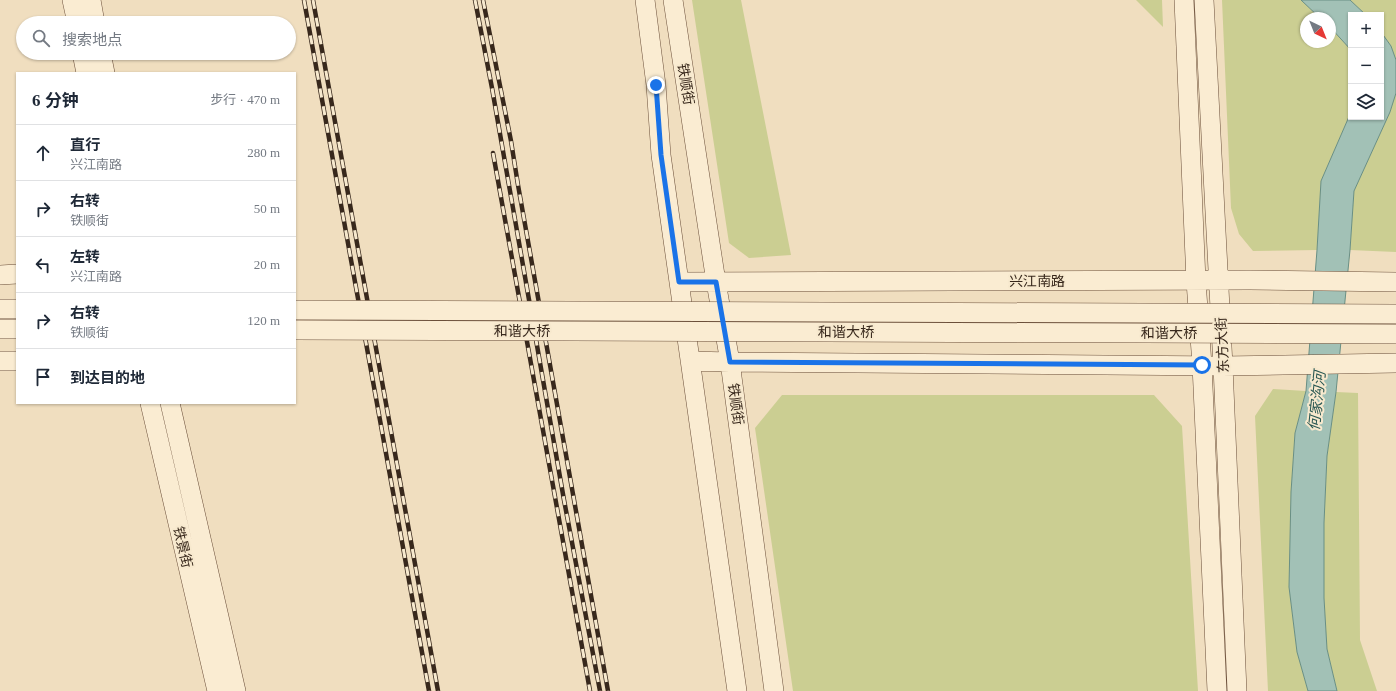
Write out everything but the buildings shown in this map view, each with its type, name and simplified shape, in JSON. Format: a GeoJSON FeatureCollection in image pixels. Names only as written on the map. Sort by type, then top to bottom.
{"type":"FeatureCollection","features":[{"type":"Feature","properties":{"kind":"main road"},"geometry":{"type":"LineString","coordinates":[[72,0],[75,16]]}},
{"type":"Feature","properties":{"kind":"main road"},"geometry":{"type":"LineString","coordinates":[[91,0],[94,16]]}},
{"type":"Feature","properties":{"kind":"main road","name":"铁顺街"},"geometry":{"type":"LineString","coordinates":[[673,0],[716,282],[730,362],[774,691]]}},
{"type":"Feature","properties":{"kind":"main road","name":"东方大街"},"geometry":{"type":"LineString","coordinates":[[1184,0],[1196,281],[1202,365],[1217,691]]}},
{"type":"Feature","properties":{"kind":"main road","name":"东方大街"},"geometry":{"type":"LineString","coordinates":[[1204,0],[1219,281],[1237,691]]}},
{"type":"Feature","properties":{"kind":"main road"},"geometry":{"type":"LineString","coordinates":[[638,3],[737,691]]}},
{"type":"Feature","properties":{"kind":"main road"},"geometry":{"type":"LineString","coordinates":[[83,60],[86,72]]}},
{"type":"Feature","properties":{"kind":"main road"},"geometry":{"type":"LineString","coordinates":[[102,60],[105,72]]}},
{"type":"Feature","properties":{"kind":"main road"},"geometry":{"type":"LineString","coordinates":[[0,275],[16,274]]}},
{"type":"Feature","properties":{"kind":"main road","name":"兴江南路"},"geometry":{"type":"LineString","coordinates":[[679,282],[1250,280],[1396,282]]}},
{"type":"Feature","properties":{"kind":"main road"},"geometry":{"type":"LineString","coordinates":[[0,309],[16,309]]}},
{"type":"Feature","properties":{"kind":"main road","name":"和谐大桥"},"geometry":{"type":"LineString","coordinates":[[296,310],[1396,314]]}},
{"type":"Feature","properties":{"kind":"main road"},"geometry":{"type":"LineString","coordinates":[[0,329],[16,329]]}},
{"type":"Feature","properties":{"kind":"main road","name":"和谐大桥"},"geometry":{"type":"LineString","coordinates":[[296,330],[1396,334]]}},
{"type":"Feature","properties":{"kind":"main road"},"geometry":{"type":"LineString","coordinates":[[0,361],[16,361]]}},
{"type":"Feature","properties":{"kind":"main road"},"geometry":{"type":"LineString","coordinates":[[690,361],[1223,366],[1396,363]]}},
{"type":"Feature","properties":{"kind":"main road","name":"铁景街"},"geometry":{"type":"LineString","coordinates":[[150,404],[217,691]]}},
{"type":"Feature","properties":{"kind":"main road","name":"铁景街"},"geometry":{"type":"LineString","coordinates":[[170,404],[236,691]]}},
{"type":"Feature","properties":{"kind":"green space"},"geometry":{"type":"Polygon","coordinates":[[[692,0],[741,0],[791,255],[749,258],[729,243],[692,0]]]}},
{"type":"Feature","properties":{"kind":"green space"},"geometry":{"type":"Polygon","coordinates":[[[1136,0],[1162,0],[1163,27],[1136,0]]]}},
{"type":"Feature","properties":{"kind":"green space"},"geometry":{"type":"Polygon","coordinates":[[[1222,0],[1301,0],[1314,12],[1300,12],[1300,48],[1336,48],[1336,34],[1348,47],[1348,119],[1321,181],[1317,250],[1253,251],[1239,234],[1231,208],[1222,0]]]}},
{"type":"Feature","properties":{"kind":"green space"},"geometry":{"type":"Polygon","coordinates":[[[1350,0],[1396,0],[1396,60],[1391,46],[1384,36],[1384,12],[1363,12],[1350,0]]]}},
{"type":"Feature","properties":{"kind":"green space"},"geometry":{"type":"Polygon","coordinates":[[[1396,93],[1396,252],[1350,250],[1354,191],[1390,112],[1396,93]]]}},
{"type":"Feature","properties":{"kind":"green space"},"geometry":{"type":"Polygon","coordinates":[[[1273,389],[1306,391],[1295,433],[1291,492],[1289,587],[1297,652],[1308,691],[1268,691],[1255,416],[1273,389]]]}},
{"type":"Feature","properties":{"kind":"green space"},"geometry":{"type":"Polygon","coordinates":[[[1336,392],[1358,393],[1360,640],[1377,691],[1337,691],[1327,649],[1324,598],[1324,523],[1327,456],[1336,392]]]}},
{"type":"Feature","properties":{"kind":"green space"},"geometry":{"type":"Polygon","coordinates":[[[782,395],[1154,395],[1182,426],[1198,691],[793,691],[755,428],[782,395]]]}},
{"type":"Feature","properties":{"kind":"water"},"geometry":{"type":"Polygon","coordinates":[[[1301,0],[1350,0],[1363,12],[1348,12],[1348,47],[1336,34],[1336,12],[1314,12],[1301,0]]]}},
{"type":"Feature","properties":{"kind":"water","name":"何家沟河"},"geometry":{"type":"Polygon","coordinates":[[[1384,36],[1391,46],[1396,60],[1396,93],[1390,112],[1354,191],[1350,250],[1336,392],[1327,456],[1324,523],[1324,598],[1327,649],[1337,691],[1308,691],[1297,652],[1289,587],[1291,492],[1295,433],[1306,391],[1321,181],[1348,119],[1384,120],[1384,36]]]}},
{"type":"Feature","properties":{"kind":"railway"},"geometry":{"type":"LineString","coordinates":[[304,0],[429,691]]}},
{"type":"Feature","properties":{"kind":"railway"},"geometry":{"type":"LineString","coordinates":[[313,0],[438,691]]}},
{"type":"Feature","properties":{"kind":"railway"},"geometry":{"type":"LineString","coordinates":[[475,0],[492,88],[564,500],[600,691]]}},
{"type":"Feature","properties":{"kind":"railway"},"geometry":{"type":"LineString","coordinates":[[483,0],[511,141],[608,691]]}},
{"type":"Feature","properties":{"kind":"railway"},"geometry":{"type":"LineString","coordinates":[[493,153],[590,691]]}},
{"type":"Feature","properties":{"kind":"route"},"geometry":{"type":"LineString","coordinates":[[656,85],[661,155],[679,282],[716,282],[730,362],[1202,365]]}}]}
